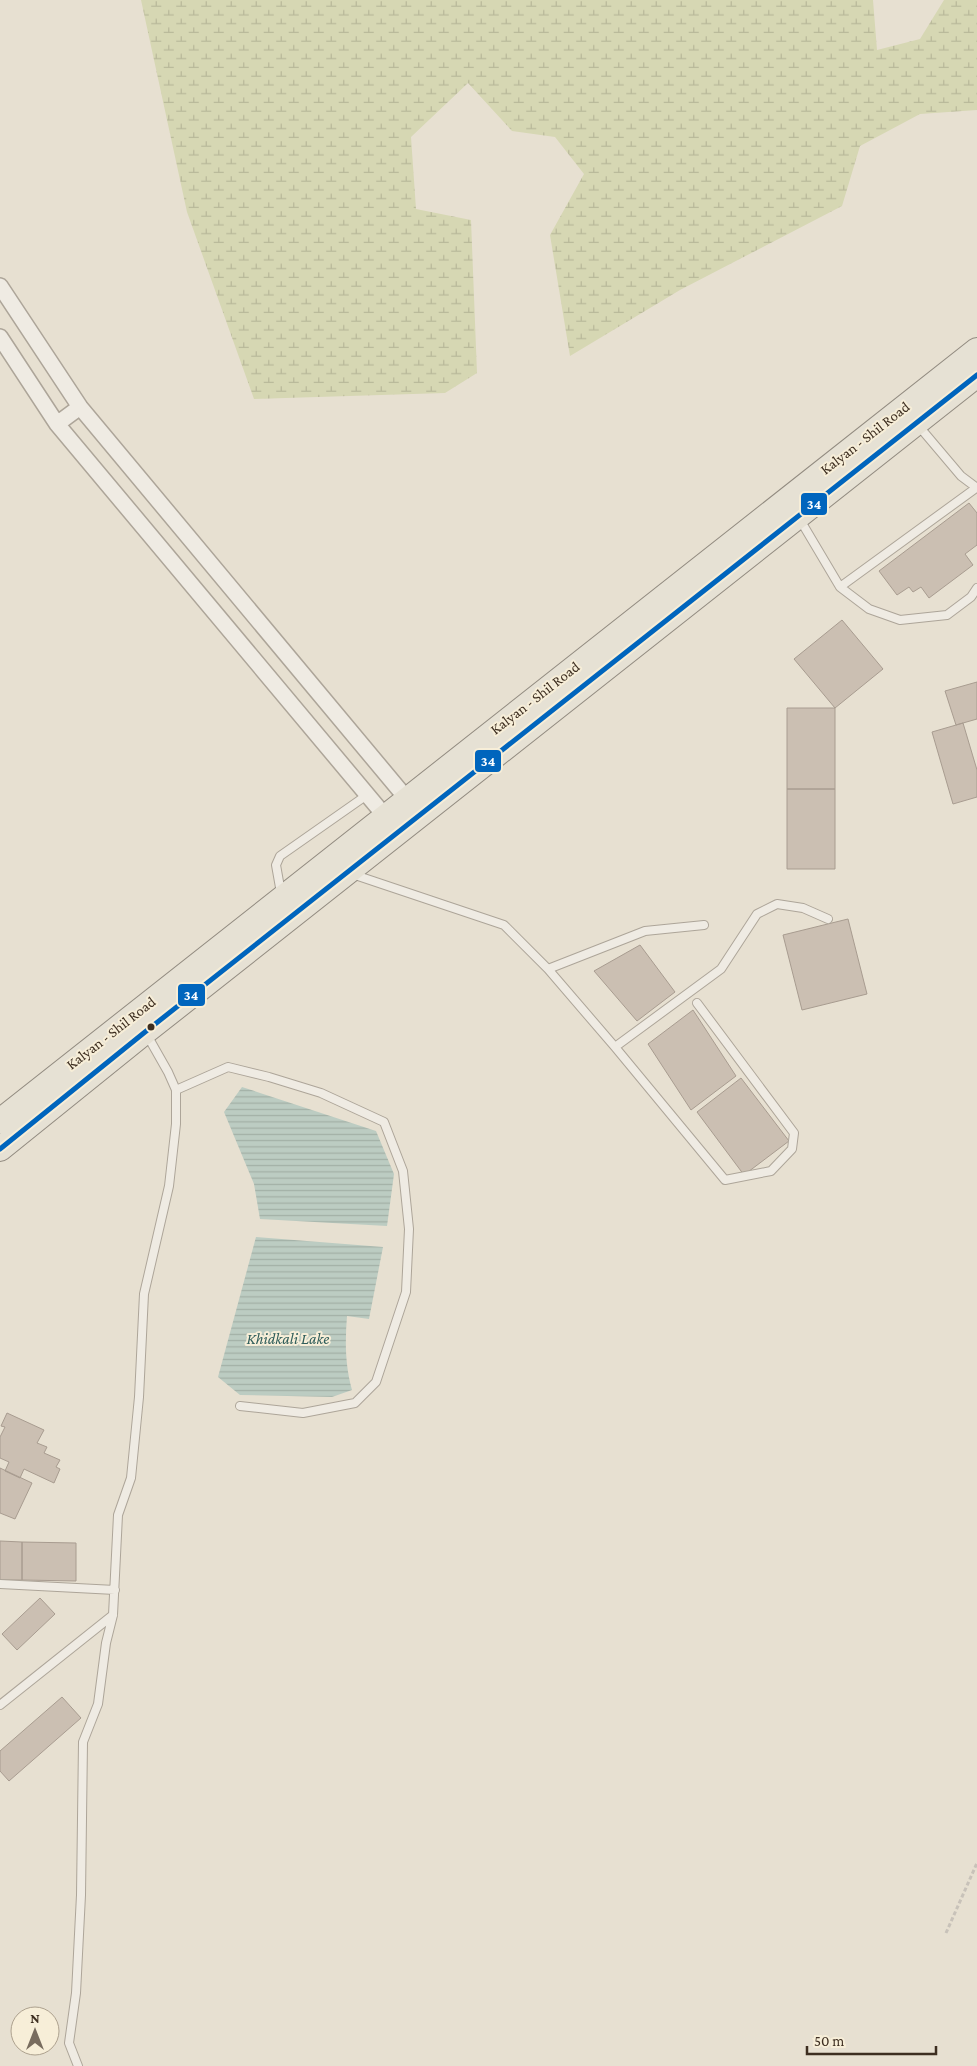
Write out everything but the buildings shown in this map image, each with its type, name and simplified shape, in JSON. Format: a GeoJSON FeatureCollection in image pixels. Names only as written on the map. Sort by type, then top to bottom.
{"type":"FeatureCollection","features":[{"type":"Feature","properties":{"kind":"main road","name":"Kalyan - Shil Road"},"geometry":{"type":"LineString","coordinates":[[0,1149],[282,898],[977,350]]}},
{"type":"Feature","properties":{"kind":"main road","name":"Kalyan - Shil Road"},"geometry":{"type":"LineString","coordinates":[[0,1121],[139,1024],[347,872],[977,375]]}},
{"type":"Feature","properties":{"kind":"street"},"geometry":{"type":"LineString","coordinates":[[0,286],[80,407],[407,799]]}},
{"type":"Feature","properties":{"kind":"street"},"geometry":{"type":"LineString","coordinates":[[0,337],[57,424],[385,816]]}},
{"type":"Feature","properties":{"kind":"street"},"geometry":{"type":"LineString","coordinates":[[57,424],[80,407]]}},
{"type":"Feature","properties":{"kind":"lane"},"geometry":{"type":"LineString","coordinates":[[840,587],[976,488],[961,476],[916,424]]}},
{"type":"Feature","properties":{"kind":"lane"},"geometry":{"type":"LineString","coordinates":[[798,516],[840,587],[868,609],[900,620],[947,615],[971,597],[977,588]]}},
{"type":"Feature","properties":{"kind":"lane"},"geometry":{"type":"LineString","coordinates":[[282,898],[276,865],[280,856],[367,795]]}},
{"type":"Feature","properties":{"kind":"lane"},"geometry":{"type":"LineString","coordinates":[[347,872],[504,926],[548,969],[616,1047],[725,1180],[771,1171],[792,1149],[794,1133],[697,1003]]}},
{"type":"Feature","properties":{"kind":"lane"},"geometry":{"type":"LineString","coordinates":[[616,1047],[721,969],[757,914],[777,904],[803,908],[828,919]]}},
{"type":"Feature","properties":{"kind":"lane"},"geometry":{"type":"LineString","coordinates":[[548,969],[645,931],[704,925]]}},
{"type":"Feature","properties":{"kind":"lane"},"geometry":{"type":"LineString","coordinates":[[78,2066],[69,2043],[76,1992],[81,1895],[83,1742],[98,1704],[106,1643],[113,1615],[118,1515],[131,1478],[139,1398],[144,1294],[169,1186],[176,1124],[176,1090],[168,1072],[139,1024]]}},
{"type":"Feature","properties":{"kind":"lane"},"geometry":{"type":"LineString","coordinates":[[176,1090],[228,1067],[321,1093],[384,1122],[403,1171],[409,1229],[406,1292],[376,1382],[355,1403],[303,1413],[240,1406]]}},
{"type":"Feature","properties":{"kind":"lane"},"geometry":{"type":"LineString","coordinates":[[0,1584],[115,1590]]}},
{"type":"Feature","properties":{"kind":"lane"},"geometry":{"type":"LineString","coordinates":[[0,1706],[113,1615]]}},
{"type":"Feature","properties":{"kind":"path"},"geometry":{"type":"LineString","coordinates":[[946,1933],[977,1863]]}},
{"type":"Feature","properties":{"kind":"green space"},"geometry":{"type":"Polygon","coordinates":[[[141,0],[873,0],[877,50],[920,39],[944,0],[977,0],[977,110],[920,114],[860,146],[842,206],[680,290],[570,356],[550,235],[584,174],[555,137],[512,131],[468,83],[411,137],[416,209],[471,220],[477,373],[445,393],[254,399],[187,212],[141,0]]]}},
{"type":"Feature","properties":{"kind":"water"},"geometry":{"type":"Polygon","coordinates":[[[242,1087],[376,1131],[394,1174],[387,1226],[260,1219],[254,1184],[224,1112],[242,1087]]]}},
{"type":"Feature","properties":{"kind":"water","name":"Khidkali Lake"},"geometry":{"type":"Polygon","coordinates":[[[256,1237],[383,1247],[369,1319],[347,1316],[346,1353],[352,1390],[332,1397],[240,1395],[218,1377],[256,1237]]]}},
{"type":"Feature","properties":{"kind":"transit line","name":"34"},"geometry":{"type":"LineString","coordinates":[[0,1149],[145,1032],[977,375]]}}]}
